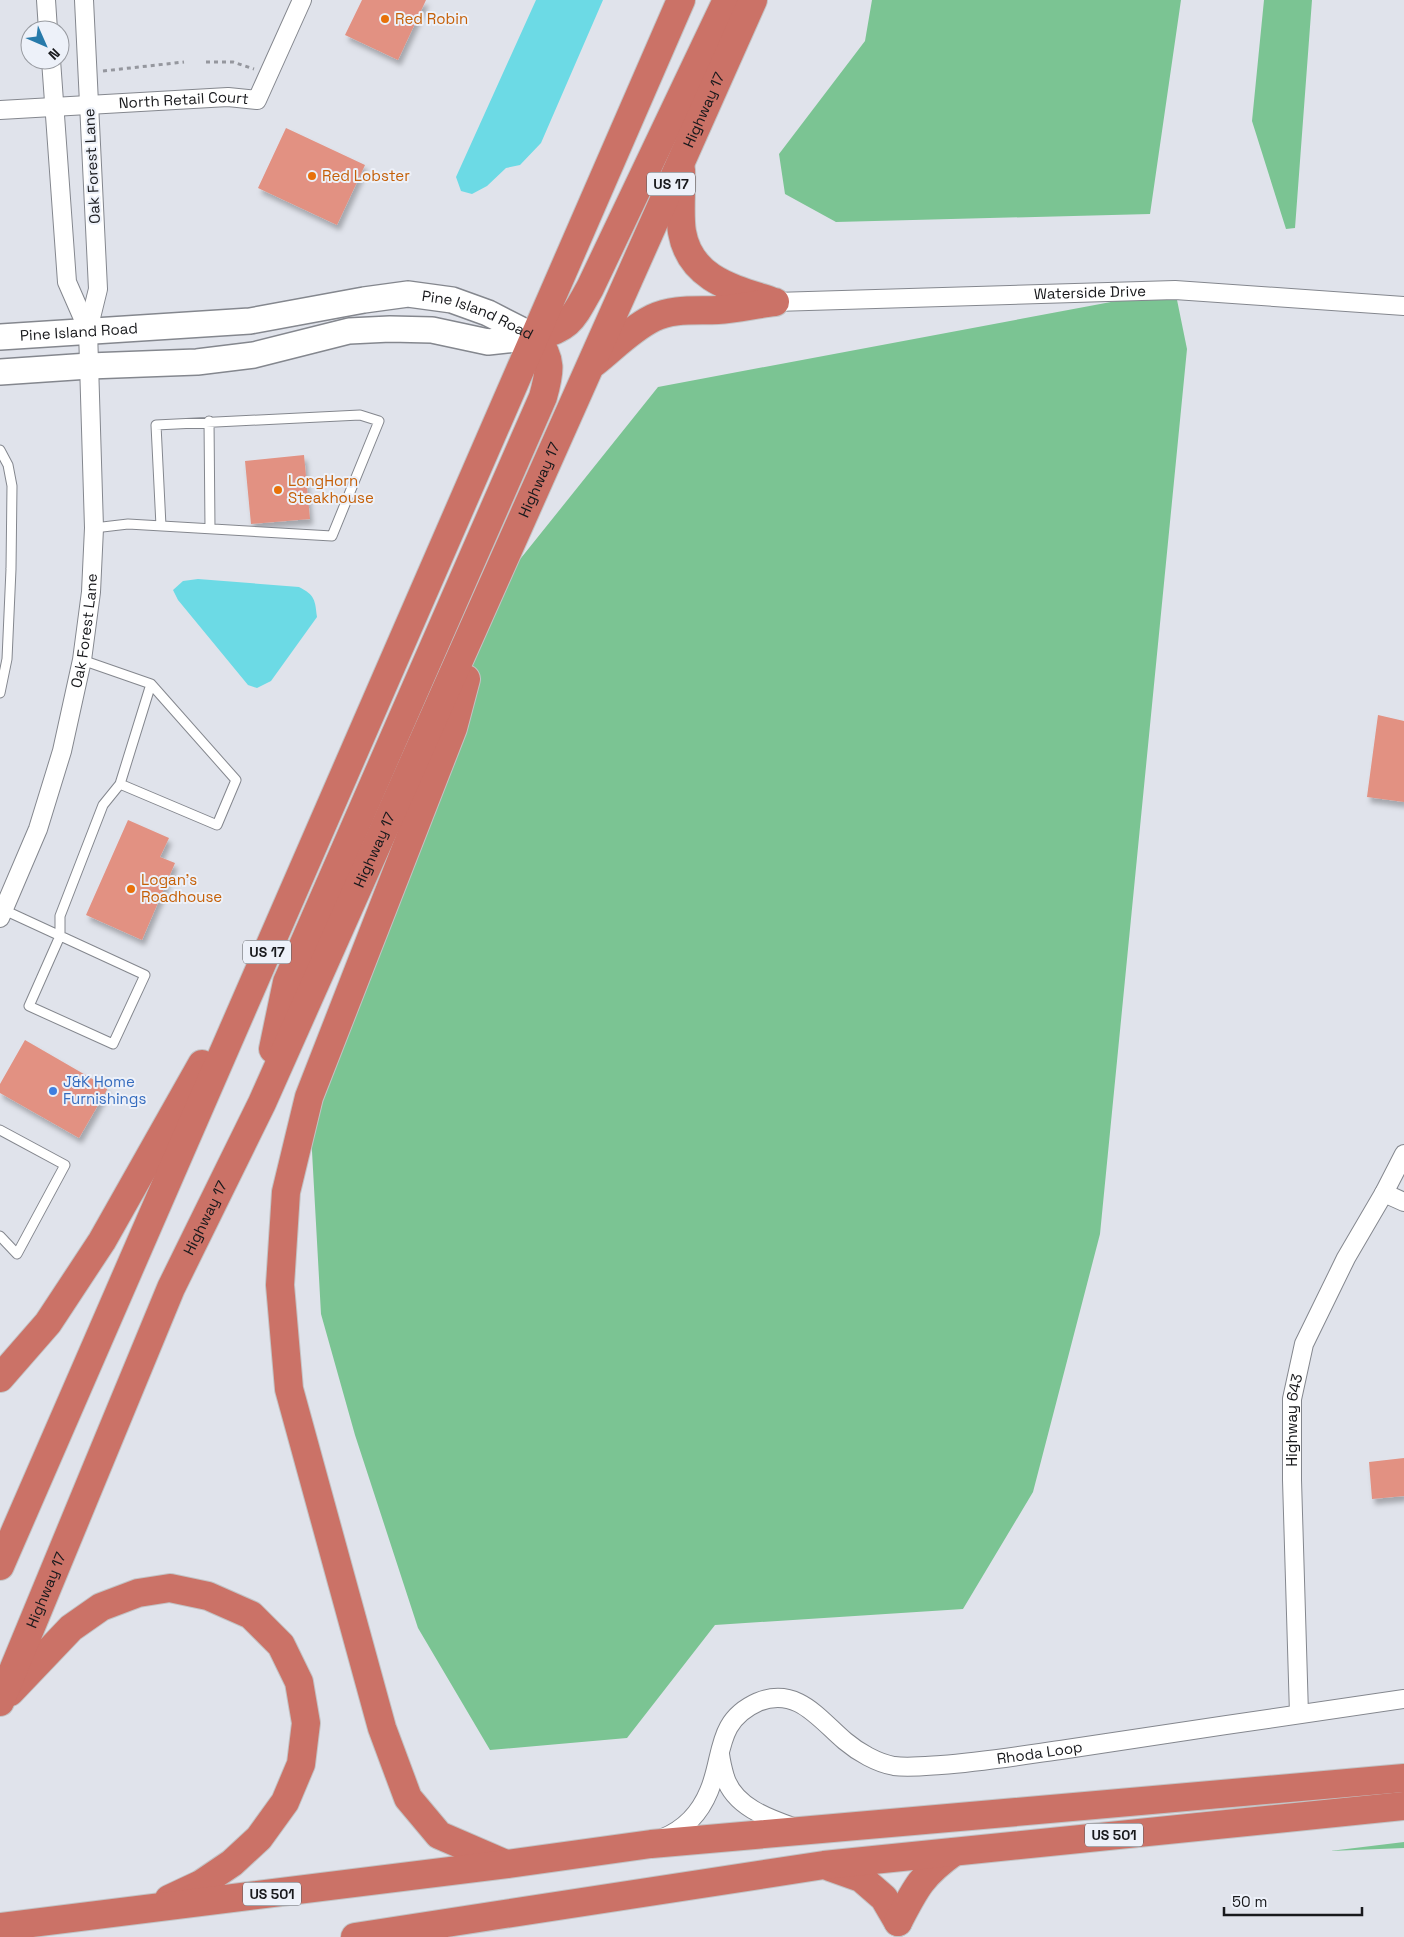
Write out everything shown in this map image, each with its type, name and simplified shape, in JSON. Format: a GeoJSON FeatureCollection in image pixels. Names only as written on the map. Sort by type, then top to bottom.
{"type":"FeatureCollection","features":[{"type":"Feature","properties":{"kind":"highway","name":"US 17"},"geometry":{"type":"LineString","coordinates":[[0,1566],[682,0]]}},
{"type":"Feature","properties":{"kind":"highway"},"geometry":{"type":"LineString","coordinates":[[262,1103],[288,982],[543,397],[549,378],[549,366],[544,348],[535,337],[552,333],[566,325],[574,317],[590,288],[727,0]]}},
{"type":"Feature","properties":{"kind":"highway","name":"Highway 17"},"geometry":{"type":"LineString","coordinates":[[0,1702],[171,1288],[262,1103],[753,0]]}},
{"type":"Feature","properties":{"kind":"highway"},"geometry":{"type":"LineString","coordinates":[[681,161],[682,232],[692,256],[702,270],[726,286],[775,302]]}},
{"type":"Feature","properties":{"kind":"highway"},"geometry":{"type":"LineString","coordinates":[[589,367],[639,326],[654,317],[674,312],[719,310],[775,302]]}},
{"type":"Feature","properties":{"kind":"highway"},"geometry":{"type":"LineString","coordinates":[[485,604],[453,728],[309,1098],[286,1192],[280,1285],[289,1389],[382,1728],[408,1798],[440,1836],[508,1864]]}},
{"type":"Feature","properties":{"kind":"highway"},"geometry":{"type":"LineString","coordinates":[[0,1378],[48,1323],[102,1241],[273,939]]}},
{"type":"Feature","properties":{"kind":"highway"},"geometry":{"type":"LineString","coordinates":[[0,1702],[71,1628],[101,1607],[138,1593],[170,1588],[208,1596],[251,1615],[281,1645],[299,1682],[306,1723],[300,1764],[285,1802],[259,1838],[232,1862],[201,1884],[147,1910]]}},
{"type":"Feature","properties":{"kind":"highway","name":"US 501"},"geometry":{"type":"LineString","coordinates":[[0,1927],[508,1864],[651,1844],[1404,1778]]}},
{"type":"Feature","properties":{"kind":"highway","name":"US 501"},"geometry":{"type":"LineString","coordinates":[[357,1937],[824,1865],[1404,1806]]}},
{"type":"Feature","properties":{"kind":"highway"},"geometry":{"type":"LineString","coordinates":[[899,1930],[922,1879],[934,1866],[954,1852]]}},
{"type":"Feature","properties":{"kind":"highway"},"geometry":{"type":"LineString","coordinates":[[824,1865],[861,1878],[884,1898],[899,1930]]}},
{"type":"Feature","properties":{"kind":"street"},"geometry":{"type":"LineString","coordinates":[[46,0],[47,20]]}},
{"type":"Feature","properties":{"kind":"street","name":"Oak Forest Lane"},"geometry":{"type":"LineString","coordinates":[[2,914],[38,828],[62,751],[82,660],[91,592],[94,528],[88,330],[98,289],[84,0]]}},
{"type":"Feature","properties":{"kind":"street","name":"North Retail Court"},"geometry":{"type":"LineString","coordinates":[[90,106],[228,97],[257,100],[302,0]]}},
{"type":"Feature","properties":{"kind":"street","name":"Oak Forest Lane"},"geometry":{"type":"LineString","coordinates":[[52,70],[67,282],[88,330]]}},
{"type":"Feature","properties":{"kind":"street"},"geometry":{"type":"LineString","coordinates":[[0,110],[90,106]]}},
{"type":"Feature","properties":{"kind":"street","name":"Waterside Drive"},"geometry":{"type":"LineString","coordinates":[[775,302],[1175,290],[1404,306]]}},
{"type":"Feature","properties":{"kind":"street","name":"Pine Island Road"},"geometry":{"type":"LineString","coordinates":[[0,337],[250,320],[408,294],[452,300],[488,313],[535,337]]}},
{"type":"Feature","properties":{"kind":"street","name":"Pine Island Road"},"geometry":{"type":"LineString","coordinates":[[0,372],[197,362],[254,354],[349,331],[390,329],[432,330],[488,342],[535,337]]}},
{"type":"Feature","properties":{"kind":"street","name":"Highway 643"},"geometry":{"type":"LineString","coordinates":[[1299,1714],[1292,1480],[1292,1400],[1304,1344],[1346,1258],[1384,1193],[1404,1154]]}},
{"type":"Feature","properties":{"kind":"street"},"geometry":{"type":"LineString","coordinates":[[1384,1193],[1404,1202]]}},
{"type":"Feature","properties":{"kind":"street","name":"Rhoda Loop"},"geometry":{"type":"LineString","coordinates":[[651,1844],[674,1834],[689,1823],[709,1790],[719,1751],[727,1730],[739,1713],[759,1702],[782,1697],[804,1705],[866,1756],[894,1766],[982,1762],[1404,1699]]}},
{"type":"Feature","properties":{"kind":"street"},"geometry":{"type":"LineString","coordinates":[[719,1751],[725,1779],[735,1794],[752,1810],[803,1830]]}},
{"type":"Feature","properties":{"kind":"lane"},"geometry":{"type":"LineString","coordinates":[[94,528],[128,524],[161,526],[210,528],[332,536],[379,421],[360,415],[156,425],[161,526]]}},
{"type":"Feature","properties":{"kind":"lane"},"geometry":{"type":"LineString","coordinates":[[209,421],[210,528]]}},
{"type":"Feature","properties":{"kind":"lane"},"geometry":{"type":"LineString","coordinates":[[0,450],[8,465],[12,486],[7,659],[0,693]]}},
{"type":"Feature","properties":{"kind":"lane"},"geometry":{"type":"LineString","coordinates":[[82,660],[150,684],[236,780],[217,824],[120,784]]}},
{"type":"Feature","properties":{"kind":"lane"},"geometry":{"type":"LineString","coordinates":[[2,914],[60,936],[145,975],[113,1044],[29,1006],[60,936],[60,916],[104,805],[120,784],[150,684]]}},
{"type":"Feature","properties":{"kind":"lane"},"geometry":{"type":"LineString","coordinates":[[0,1130],[65,1165],[17,1254],[0,1236]]}},
{"type":"Feature","properties":{"kind":"path"},"geometry":{"type":"LineString","coordinates":[[88,73],[141,65],[184,62]]}},
{"type":"Feature","properties":{"kind":"path"},"geometry":{"type":"LineString","coordinates":[[206,62],[232,62],[268,75]]}},
{"type":"Feature","properties":{"kind":"green space"},"geometry":{"type":"Polygon","coordinates":[[[872,0],[1181,0],[1150,214],[836,222],[785,194],[779,154],[865,41],[872,0]]]}},
{"type":"Feature","properties":{"kind":"green space"},"geometry":{"type":"Polygon","coordinates":[[[1264,0],[1312,0],[1295,228],[1286,229],[1252,121],[1264,0]]]}},
{"type":"Feature","properties":{"kind":"green space"},"geometry":{"type":"Polygon","coordinates":[[[1175,290],[1187,349],[1100,1234],[1033,1492],[963,1609],[715,1625],[627,1738],[490,1750],[418,1628],[355,1435],[321,1314],[309,1097],[485,603],[658,387],[1175,290]]]}},
{"type":"Feature","properties":{"kind":"green space"},"geometry":{"type":"Polygon","coordinates":[[[1404,1842],[1404,1848],[1330,1851],[1404,1842]]]}},
{"type":"Feature","properties":{"kind":"water"},"geometry":{"type":"Polygon","coordinates":[[[536,0],[603,0],[541,143],[520,165],[506,168],[487,186],[472,194],[461,191],[456,177],[536,0]]]}},
{"type":"Feature","properties":{"kind":"water"},"geometry":{"type":"Polygon","coordinates":[[[198,579],[299,587],[311,596],[315,602],[317,617],[271,681],[257,688],[248,685],[178,600],[173,590],[183,581],[198,579]]]}},
{"type":"Feature","properties":{"kind":"building","name":"Red Robin"},"geometry":{"type":"Polygon","coordinates":[[[362,0],[426,0],[398,60],[345,35],[362,0]]]}},
{"type":"Feature","properties":{"kind":"building","name":"Red Lobster"},"geometry":{"type":"Polygon","coordinates":[[[286,128],[365,165],[337,225],[258,188],[286,128]]]}},
{"type":"Feature","properties":{"kind":"building","name":"LongHorn Steakhouse"},"geometry":{"type":"Polygon","coordinates":[[[304,455],[310,519],[251,524],[245,461],[304,455]]]}},
{"type":"Feature","properties":{"kind":"building"},"geometry":{"type":"Polygon","coordinates":[[[1378,715],[1404,721],[1404,802],[1367,797],[1378,715]]]}},
{"type":"Feature","properties":{"kind":"building","name":"Logan's Roadhouse"},"geometry":{"type":"Polygon","coordinates":[[[128,820],[169,838],[160,857],[175,863],[142,940],[86,915],[128,820]]]}},
{"type":"Feature","properties":{"kind":"building","name":"J&K Home Furnishings"},"geometry":{"type":"Polygon","coordinates":[[[25,1040],[108,1088],[79,1138],[0,1093],[0,1084],[25,1040]]]}},
{"type":"Feature","properties":{"kind":"building"},"geometry":{"type":"Polygon","coordinates":[[[1404,1458],[1404,1496],[1372,1499],[1369,1462],[1404,1458]]]}},
{"type":"Feature","properties":{"kind":"place","name":"Red Robin"},"geometry":{"type":"Point","coordinates":[385,19]}},
{"type":"Feature","properties":{"kind":"place","name":"Red Lobster"},"geometry":{"type":"Point","coordinates":[312,176]}},
{"type":"Feature","properties":{"kind":"place","name":"LongHorn Steakhouse"},"geometry":{"type":"Point","coordinates":[278,490]}},
{"type":"Feature","properties":{"kind":"place","name":"Logan's Roadhouse"},"geometry":{"type":"Point","coordinates":[131,889]}},
{"type":"Feature","properties":{"kind":"place","name":"J&K Home Furnishings"},"geometry":{"type":"Point","coordinates":[53,1091]}}]}
